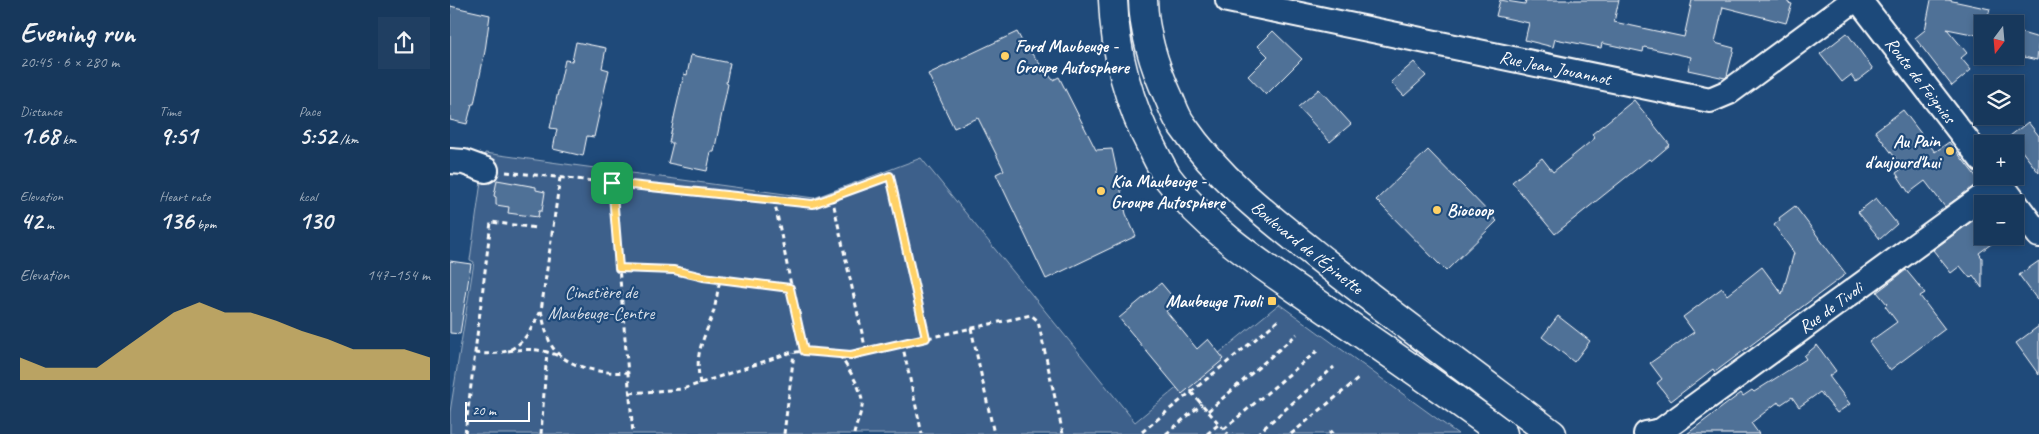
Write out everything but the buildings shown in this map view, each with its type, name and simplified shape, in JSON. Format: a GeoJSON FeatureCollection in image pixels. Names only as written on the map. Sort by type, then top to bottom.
{"type":"FeatureCollection","features":[{"type":"Feature","properties":{"kind":"street","name":"Boulevard de l'Épinette"},"geometry":{"type":"LineString","coordinates":[[1113,0],[1114,28],[1126,87],[1146,138],[1168,177],[1203,217],[1249,256],[1429,380],[1503,434]]}},
{"type":"Feature","properties":{"kind":"street","name":"Boulevard de l'Épinette"},"geometry":{"type":"LineString","coordinates":[[1143,0],[1147,39],[1162,84],[1180,123],[1213,166],[1275,223],[1375,303],[1552,434]]}},
{"type":"Feature","properties":{"kind":"street","name":"Rue Jean Jouannot"},"geometry":{"type":"LineString","coordinates":[[1228,0],[1710,100],[1729,92],[1854,0]]}},
{"type":"Feature","properties":{"kind":"street","name":"Route de Feignies"},"geometry":{"type":"LineString","coordinates":[[1859,0],[1974,150]]}},
{"type":"Feature","properties":{"kind":"street"},"geometry":{"type":"LineString","coordinates":[[450,161],[464,162],[486,170]]}},
{"type":"Feature","properties":{"kind":"street","name":"Rue de Tivoli"},"geometry":{"type":"LineString","coordinates":[[1656,433],[1991,185]]}},
{"type":"Feature","properties":{"kind":"street"},"geometry":{"type":"LineString","coordinates":[[2002,185],[2039,235]]}},
{"type":"Feature","properties":{"kind":"path"},"geometry":{"type":"LineString","coordinates":[[486,170],[813,204],[890,176],[926,338]]}},
{"type":"Feature","properties":{"kind":"path"},"geometry":{"type":"LineString","coordinates":[[502,352],[517,346],[524,340],[541,310],[560,178]]}},
{"type":"Feature","properties":{"kind":"path"},"geometry":{"type":"LineString","coordinates":[[612,183],[634,434]]}},
{"type":"Feature","properties":{"kind":"path"},"geometry":{"type":"LineString","coordinates":[[832,196],[866,351]]}},
{"type":"Feature","properties":{"kind":"path"},"geometry":{"type":"LineString","coordinates":[[774,199],[790,288],[804,351]]}},
{"type":"Feature","properties":{"kind":"path"},"geometry":{"type":"LineString","coordinates":[[465,434],[491,222],[536,228]]}},
{"type":"Feature","properties":{"kind":"path"},"geometry":{"type":"LineString","coordinates":[[619,268],[674,270],[720,280],[790,288]]}},
{"type":"Feature","properties":{"kind":"path"},"geometry":{"type":"LineString","coordinates":[[700,384],[697,368],[700,344],[711,319],[720,280]]}},
{"type":"Feature","properties":{"kind":"path"},"geometry":{"type":"LineString","coordinates":[[541,310],[548,339],[553,348],[573,362]]}},
{"type":"Feature","properties":{"kind":"path"},"geometry":{"type":"LineString","coordinates":[[630,392],[666,392],[683,389],[794,352],[804,351],[840,355],[866,351],[1031,315],[1038,321],[1064,434]]}},
{"type":"Feature","properties":{"kind":"path"},"geometry":{"type":"LineString","coordinates":[[1142,432],[1280,319]]}},
{"type":"Feature","properties":{"kind":"path"},"geometry":{"type":"LineString","coordinates":[[971,328],[994,434]]}},
{"type":"Feature","properties":{"kind":"path"},"geometry":{"type":"LineString","coordinates":[[1208,411],[1297,334]]}},
{"type":"Feature","properties":{"kind":"path"},"geometry":{"type":"LineString","coordinates":[[902,343],[922,434]]}},
{"type":"Feature","properties":{"kind":"path"},"geometry":{"type":"LineString","coordinates":[[475,353],[489,354],[532,348],[598,372],[628,372]]}},
{"type":"Feature","properties":{"kind":"path"},"geometry":{"type":"LineString","coordinates":[[1224,429],[1317,351]]}},
{"type":"Feature","properties":{"kind":"path"},"geometry":{"type":"LineString","coordinates":[[542,434],[547,352]]}},
{"type":"Feature","properties":{"kind":"path"},"geometry":{"type":"LineString","coordinates":[[784,434],[794,352]]}},
{"type":"Feature","properties":{"kind":"path"},"geometry":{"type":"LineString","coordinates":[[840,355],[855,381],[862,398],[862,406],[854,434]]}},
{"type":"Feature","properties":{"kind":"path"},"geometry":{"type":"LineString","coordinates":[[1257,434],[1334,367]]}},
{"type":"Feature","properties":{"kind":"path"},"geometry":{"type":"LineString","coordinates":[[1291,434],[1358,379]]}},
{"type":"Feature","properties":{"kind":"path"},"geometry":{"type":"LineString","coordinates":[[1192,392],[1228,434]]}},
{"type":"Feature","properties":{"kind":"path"},"geometry":{"type":"LineString","coordinates":[[1166,434],[1202,404]]}},
{"type":"Feature","properties":{"kind":"path"},"geometry":{"type":"LineString","coordinates":[[1207,434],[1219,424]]}},
{"type":"Feature","properties":{"kind":"path"},"geometry":{"type":"LineString","coordinates":[[1329,434],[1335,429]]}},
{"type":"Feature","properties":{"kind":"green space","name":"Cimetière de Maubeuge-Centre"},"geometry":{"type":"Polygon","coordinates":[[[485,153],[814,198],[921,158],[1135,422],[1279,304],[1458,434],[450,434],[450,412],[474,262],[470,260],[485,153]]]}},
{"type":"Feature","properties":{"kind":"place","name":"Ford Maubeuge - Groupe Autosphere"},"geometry":{"type":"Point","coordinates":[1005,56]}},
{"type":"Feature","properties":{"kind":"place","name":"Au Pain d'aujourd'hui"},"geometry":{"type":"Point","coordinates":[1950,151]}},
{"type":"Feature","properties":{"kind":"place","name":"Kia Maubeuge - Groupe Autosphere"},"geometry":{"type":"Point","coordinates":[1101,191]}},
{"type":"Feature","properties":{"kind":"place","name":"Biocoop"},"geometry":{"type":"Point","coordinates":[1437,210]}},
{"type":"Feature","properties":{"kind":"place","name":"Maubeuge Tivoli"},"geometry":{"type":"Point","coordinates":[1272,301]}},
{"type":"Feature","properties":{"kind":"route"},"geometry":{"type":"LineString","coordinates":[[890,176],[926,338],[851,355],[804,351],[790,288],[732,282],[658,268],[619,268],[612,183],[813,204],[890,176]]}}]}
